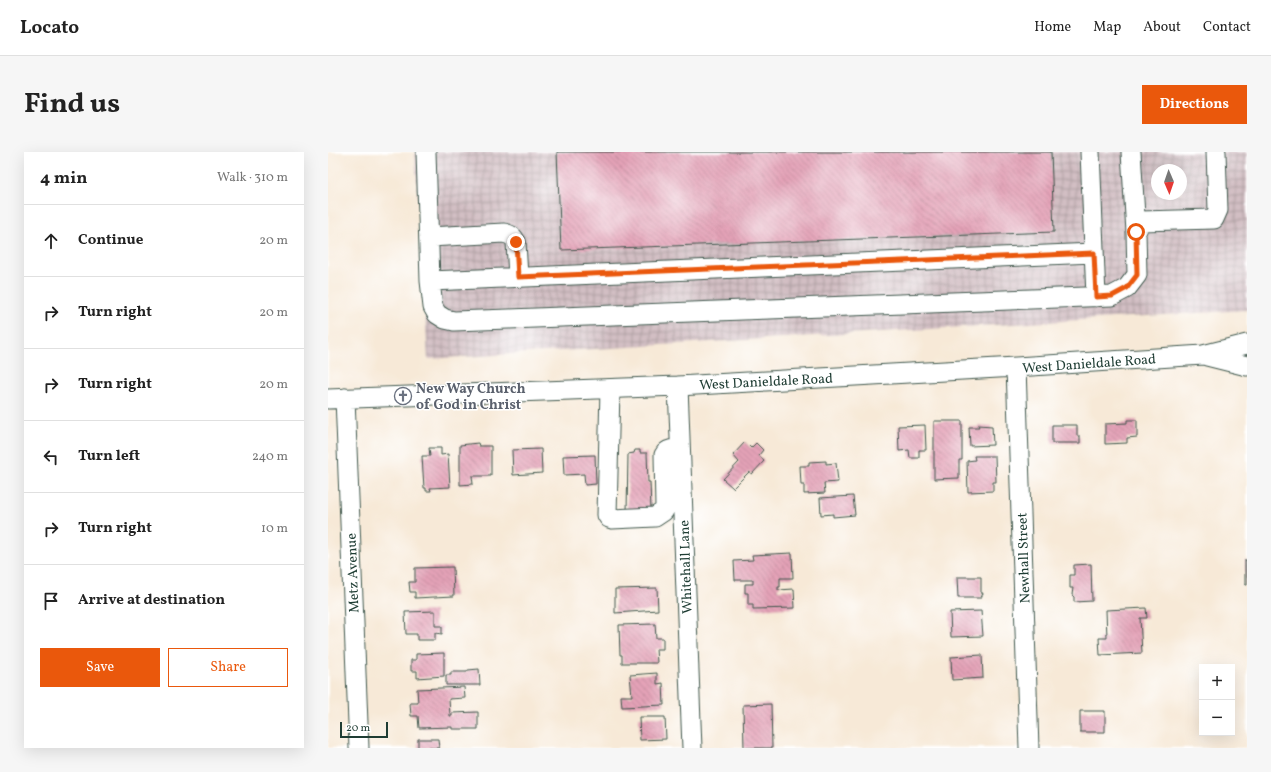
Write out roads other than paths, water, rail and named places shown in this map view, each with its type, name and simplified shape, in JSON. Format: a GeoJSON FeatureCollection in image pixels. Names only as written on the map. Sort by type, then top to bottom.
{"type":"FeatureCollection","features":[{"type":"Feature","properties":{"kind":"street"},"geometry":{"type":"LineString","coordinates":[[426,152],[430,281],[433,307],[437,314],[445,319],[454,321],[1112,296],[1127,288],[1137,275],[1132,152]]}},
{"type":"Feature","properties":{"kind":"street"},"geometry":{"type":"LineString","coordinates":[[1090,152],[1096,297]]}},
{"type":"Feature","properties":{"kind":"street"},"geometry":{"type":"LineString","coordinates":[[1136,232],[1141,221],[1214,219],[1218,210],[1216,152]]}},
{"type":"Feature","properties":{"kind":"street"},"geometry":{"type":"LineString","coordinates":[[429,237],[504,233],[510,235],[516,242],[518,277]]}},
{"type":"Feature","properties":{"kind":"street"},"geometry":{"type":"LineString","coordinates":[[430,281],[1094,253]]}},
{"type":"Feature","properties":{"kind":"street","name":"West Danieldale Road"},"geometry":{"type":"LineString","coordinates":[[337,398],[678,386],[1016,367],[1203,355],[1247,344]]}},
{"type":"Feature","properties":{"kind":"street","name":"West Danieldale Road"},"geometry":{"type":"LineString","coordinates":[[1203,355],[1247,366]]}},
{"type":"Feature","properties":{"kind":"street","name":"Newhall Street"},"geometry":{"type":"LineString","coordinates":[[1016,367],[1029,748]]}},
{"type":"Feature","properties":{"kind":"street","name":"Whitehall Lane"},"geometry":{"type":"LineString","coordinates":[[678,386],[692,748]]}},
{"type":"Feature","properties":{"kind":"street"},"geometry":{"type":"LineString","coordinates":[[610,389],[607,515],[609,518],[654,517],[664,511],[664,455],[672,450],[680,449]]}},
{"type":"Feature","properties":{"kind":"street","name":"Metz Avenue"},"geometry":{"type":"LineString","coordinates":[[337,398],[359,748]]}},
{"type":"Feature","properties":{"kind":"place","name":"New Way Church of God in Christ"},"geometry":{"type":"Point","coordinates":[403,396]}}]}
